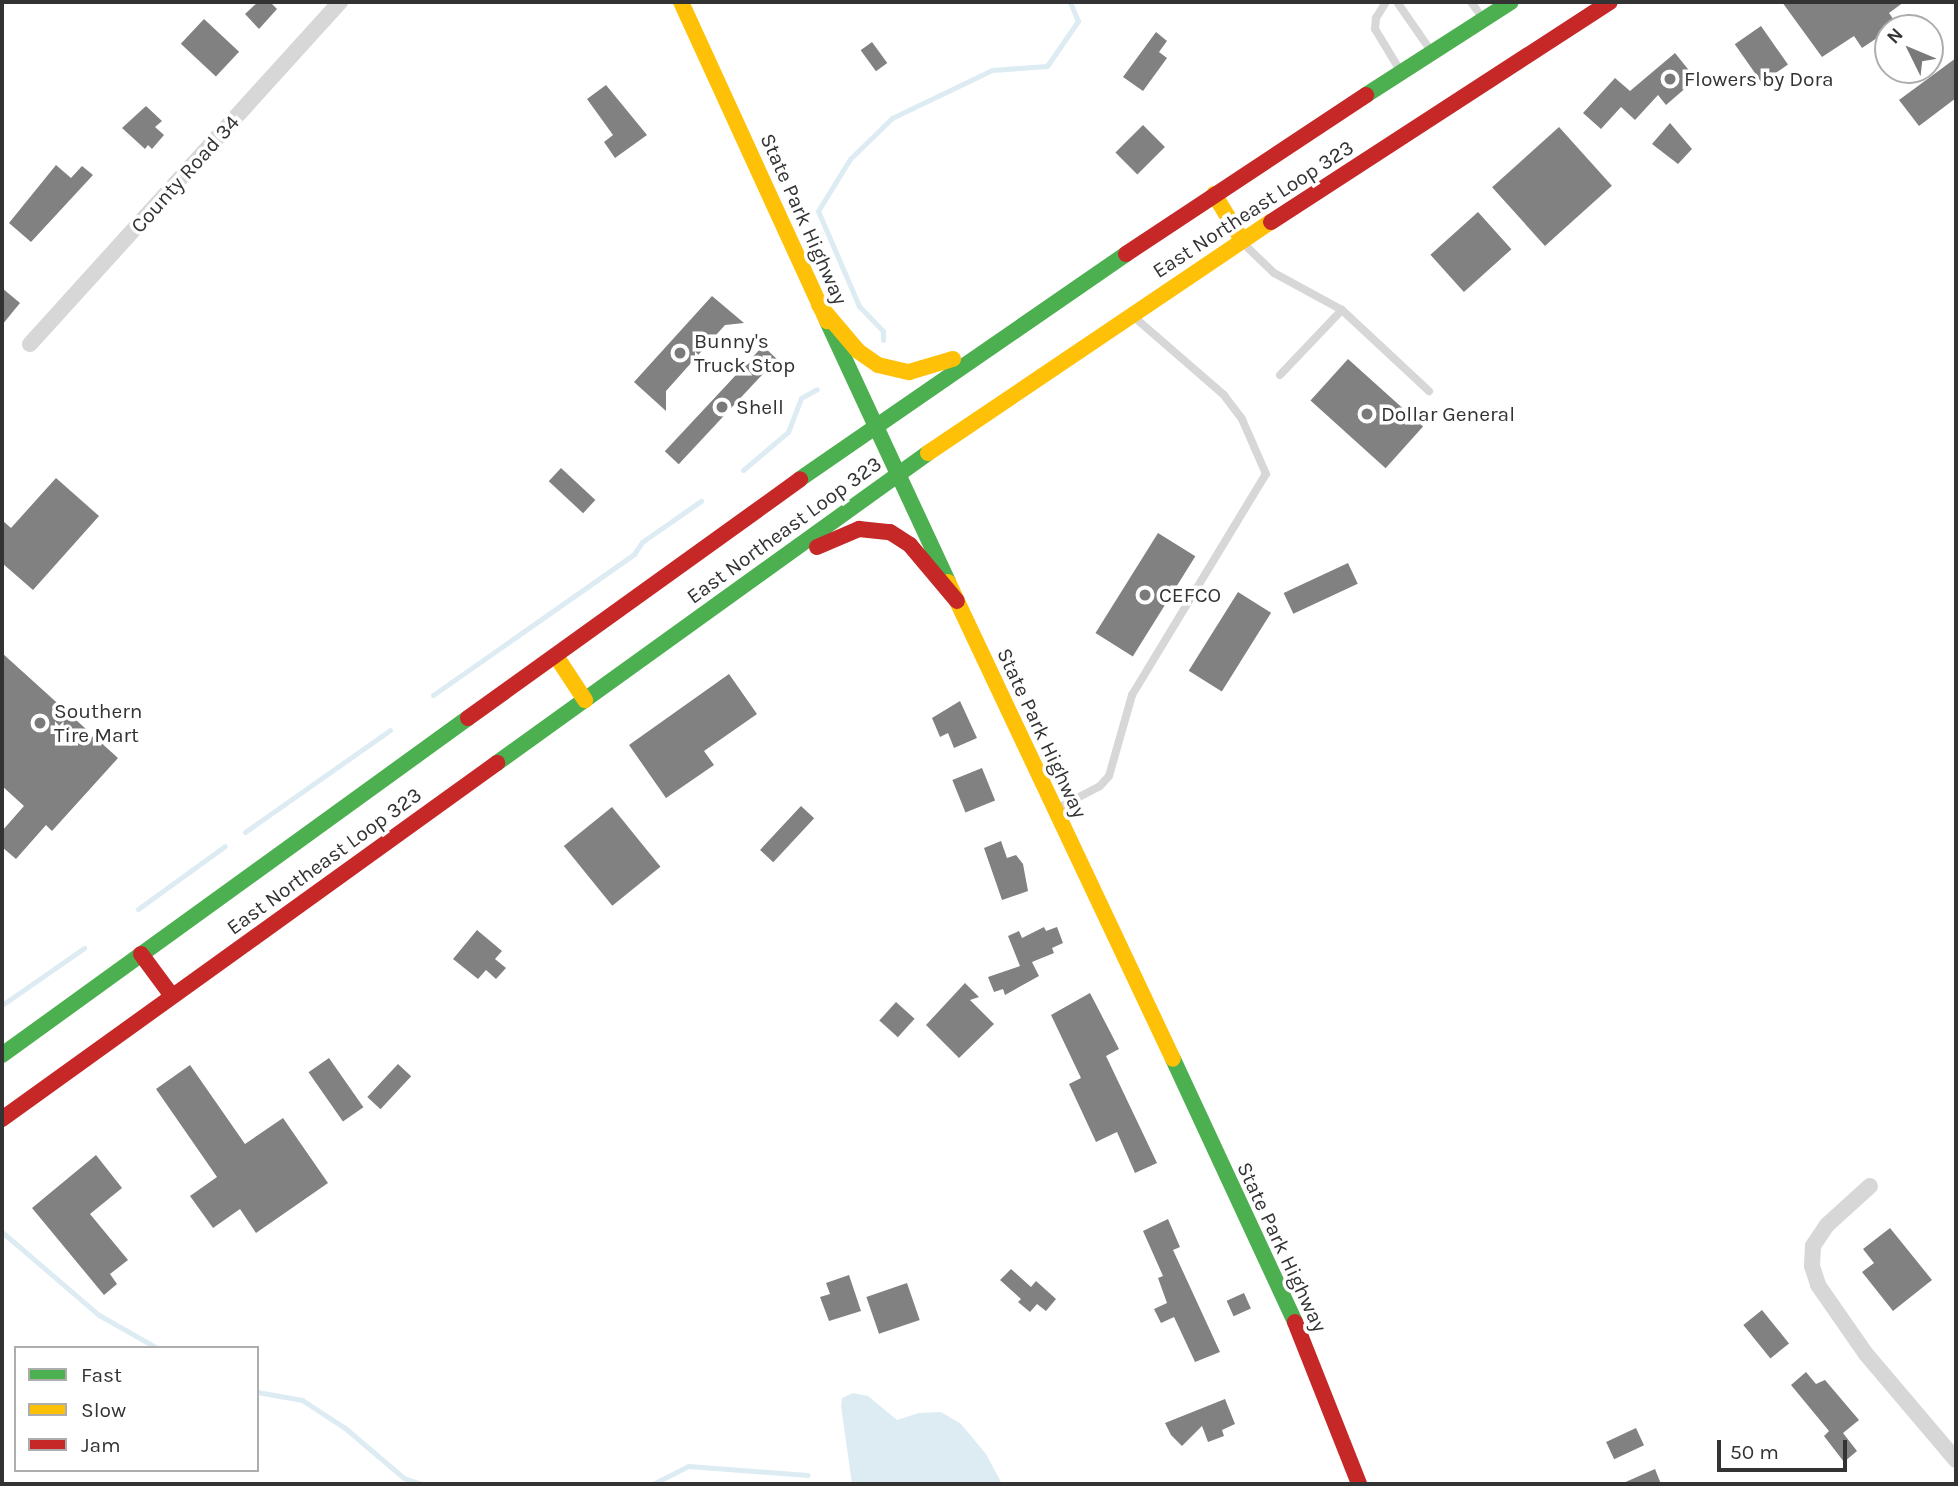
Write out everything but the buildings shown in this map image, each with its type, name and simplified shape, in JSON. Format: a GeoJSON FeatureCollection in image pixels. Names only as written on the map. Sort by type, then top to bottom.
{"type":"FeatureCollection","features":[{"type":"Feature","properties":{"kind":"main road","name":"State Park Highway"},"geometry":{"type":"LineString","coordinates":[[681,2],[874,425],[1289,1306],[1359,1484]]}},
{"type":"Feature","properties":{"kind":"main road","name":"East Northeast Loop 323"},"geometry":{"type":"LineString","coordinates":[[2,1055],[874,425],[1214,194],[1511,2]]}},
{"type":"Feature","properties":{"kind":"main road","name":"East Northeast Loop 323"},"geometry":{"type":"LineString","coordinates":[[2,1119],[898,474],[1131,313],[1610,2]]}},
{"type":"Feature","properties":{"kind":"main road"},"geometry":{"type":"LineString","coordinates":[[1214,194],[1242,240]]}},
{"type":"Feature","properties":{"kind":"main road"},"geometry":{"type":"LineString","coordinates":[[819,305],[858,351],[887,368],[921,370],[985,348]]}},
{"type":"Feature","properties":{"kind":"main road"},"geometry":{"type":"LineString","coordinates":[[764,571],[848,532],[881,529],[910,545],[957,601]]}},
{"type":"Feature","properties":{"kind":"main road"},"geometry":{"type":"LineString","coordinates":[[556,656],[585,700]]}},
{"type":"Feature","properties":{"kind":"main road"},"geometry":{"type":"LineString","coordinates":[[142,954],[172,996]]}},
{"type":"Feature","properties":{"kind":"street","name":"County Road 34"},"geometry":{"type":"LineString","coordinates":[[30,344],[340,2]]}},
{"type":"Feature","properties":{"kind":"street"},"geometry":{"type":"LineString","coordinates":[[1870,1186],[1827,1225],[1814,1246],[1812,1266],[1828,1302],[1866,1353],[1956,1460]]}},
{"type":"Feature","properties":{"kind":"lane"},"geometry":{"type":"LineString","coordinates":[[1386,2],[1376,18],[1375,29],[1402,73]]}},
{"type":"Feature","properties":{"kind":"lane"},"geometry":{"type":"LineString","coordinates":[[1397,2],[1432,53]]}},
{"type":"Feature","properties":{"kind":"lane"},"geometry":{"type":"LineString","coordinates":[[1471,2],[1483,20]]}},
{"type":"Feature","properties":{"kind":"lane"},"geometry":{"type":"LineString","coordinates":[[1242,240],[1254,258],[1274,273],[1342,310],[1429,391]]}},
{"type":"Feature","properties":{"kind":"lane"},"geometry":{"type":"LineString","coordinates":[[1280,375],[1342,310]]}},
{"type":"Feature","properties":{"kind":"lane"},"geometry":{"type":"LineString","coordinates":[[1055,809],[1091,792],[1109,776],[1132,695],[1266,474],[1242,419],[1224,395],[1131,313]]}},
{"type":"Feature","properties":{"kind":"shaded area"},"geometry":{"type":"Polygon","coordinates":[[[853,1393],[868,1396],[897,1420],[919,1413],[941,1412],[961,1424],[986,1454],[1002,1484],[852,1484],[841,1406],[842,1398],[853,1393]]]}},
{"type":"Feature","properties":{"kind":"waterway"},"geometry":{"type":"LineString","coordinates":[[883,340],[883,331],[859,306],[818,211],[850,159],[892,118],[992,70],[1047,66],[1078,21],[1070,2]]}},
{"type":"Feature","properties":{"kind":"waterway"},"geometry":{"type":"LineString","coordinates":[[743,470],[788,432],[801,398],[817,389]]}},
{"type":"Feature","properties":{"kind":"waterway"},"geometry":{"type":"LineString","coordinates":[[433,695],[634,554],[642,542],[701,501]]}},
{"type":"Feature","properties":{"kind":"waterway"},"geometry":{"type":"LineString","coordinates":[[245,832],[390,730]]}},
{"type":"Feature","properties":{"kind":"waterway"},"geometry":{"type":"LineString","coordinates":[[138,909],[225,846]]}},
{"type":"Feature","properties":{"kind":"waterway"},"geometry":{"type":"LineString","coordinates":[[2,1005],[84,948]]}},
{"type":"Feature","properties":{"kind":"waterway"},"geometry":{"type":"LineString","coordinates":[[2,1232],[99,1315],[153,1346]]}},
{"type":"Feature","properties":{"kind":"waterway"},"geometry":{"type":"LineString","coordinates":[[259,1392],[302,1400],[345,1428],[404,1478],[421,1484]]}},
{"type":"Feature","properties":{"kind":"waterway"},"geometry":{"type":"LineString","coordinates":[[653,1484],[688,1466],[808,1475]]}},
{"type":"Feature","properties":{"kind":"traffic: fast"},"geometry":{"type":"LineString","coordinates":[[1366,95],[1511,2]]}},
{"type":"Feature","properties":{"kind":"traffic: fast"},"geometry":{"type":"LineString","coordinates":[[800,479],[1126,254]]}},
{"type":"Feature","properties":{"kind":"traffic: fast"},"geometry":{"type":"LineString","coordinates":[[827,321],[948,582]]}},
{"type":"Feature","properties":{"kind":"traffic: fast"},"geometry":{"type":"LineString","coordinates":[[497,763],[928,453]]}},
{"type":"Feature","properties":{"kind":"traffic: fast"},"geometry":{"type":"LineString","coordinates":[[2,1055],[468,718]]}},
{"type":"Feature","properties":{"kind":"traffic: fast"},"geometry":{"type":"LineString","coordinates":[[1173,1059],[1295,1322]]}},
{"type":"Feature","properties":{"kind":"traffic: slow"},"geometry":{"type":"LineString","coordinates":[[681,2],[827,321]]}},
{"type":"Feature","properties":{"kind":"traffic: slow"},"geometry":{"type":"LineString","coordinates":[[1214,194],[1242,240]]}},
{"type":"Feature","properties":{"kind":"traffic: slow"},"geometry":{"type":"LineString","coordinates":[[928,453],[1271,222]]}},
{"type":"Feature","properties":{"kind":"traffic: slow"},"geometry":{"type":"LineString","coordinates":[[819,305],[858,351],[878,365],[909,372],[953,359]]}},
{"type":"Feature","properties":{"kind":"traffic: slow"},"geometry":{"type":"LineString","coordinates":[[948,582],[1173,1059]]}},
{"type":"Feature","properties":{"kind":"traffic: slow"},"geometry":{"type":"LineString","coordinates":[[556,656],[585,700]]}},
{"type":"Feature","properties":{"kind":"traffic: jam"},"geometry":{"type":"LineString","coordinates":[[1271,222],[1610,2]]}},
{"type":"Feature","properties":{"kind":"traffic: jam"},"geometry":{"type":"LineString","coordinates":[[1126,254],[1366,95]]}},
{"type":"Feature","properties":{"kind":"traffic: jam"},"geometry":{"type":"LineString","coordinates":[[468,718],[800,479]]}},
{"type":"Feature","properties":{"kind":"traffic: jam"},"geometry":{"type":"LineString","coordinates":[[817,547],[859,529],[890,532],[910,545],[957,601]]}},
{"type":"Feature","properties":{"kind":"traffic: jam"},"geometry":{"type":"LineString","coordinates":[[2,1119],[497,763]]}},
{"type":"Feature","properties":{"kind":"traffic: jam"},"geometry":{"type":"LineString","coordinates":[[141,954],[172,996]]}},
{"type":"Feature","properties":{"kind":"traffic: jam"},"geometry":{"type":"LineString","coordinates":[[1295,1322],[1359,1484]]}},
{"type":"Feature","properties":{"kind":"place","name":"Flowers by Dora"},"geometry":{"type":"Point","coordinates":[1670,79]}},
{"type":"Feature","properties":{"kind":"place","name":"Bunny's Truck Stop"},"geometry":{"type":"Point","coordinates":[680,353]}},
{"type":"Feature","properties":{"kind":"place","name":"Shell"},"geometry":{"type":"Point","coordinates":[722,407]}},
{"type":"Feature","properties":{"kind":"place","name":"Dollar General"},"geometry":{"type":"Point","coordinates":[1367,414]}},
{"type":"Feature","properties":{"kind":"place","name":"CEFCO"},"geometry":{"type":"Point","coordinates":[1145,595]}},
{"type":"Feature","properties":{"kind":"place","name":"Southern Tire Mart"},"geometry":{"type":"Point","coordinates":[40,723]}}]}
